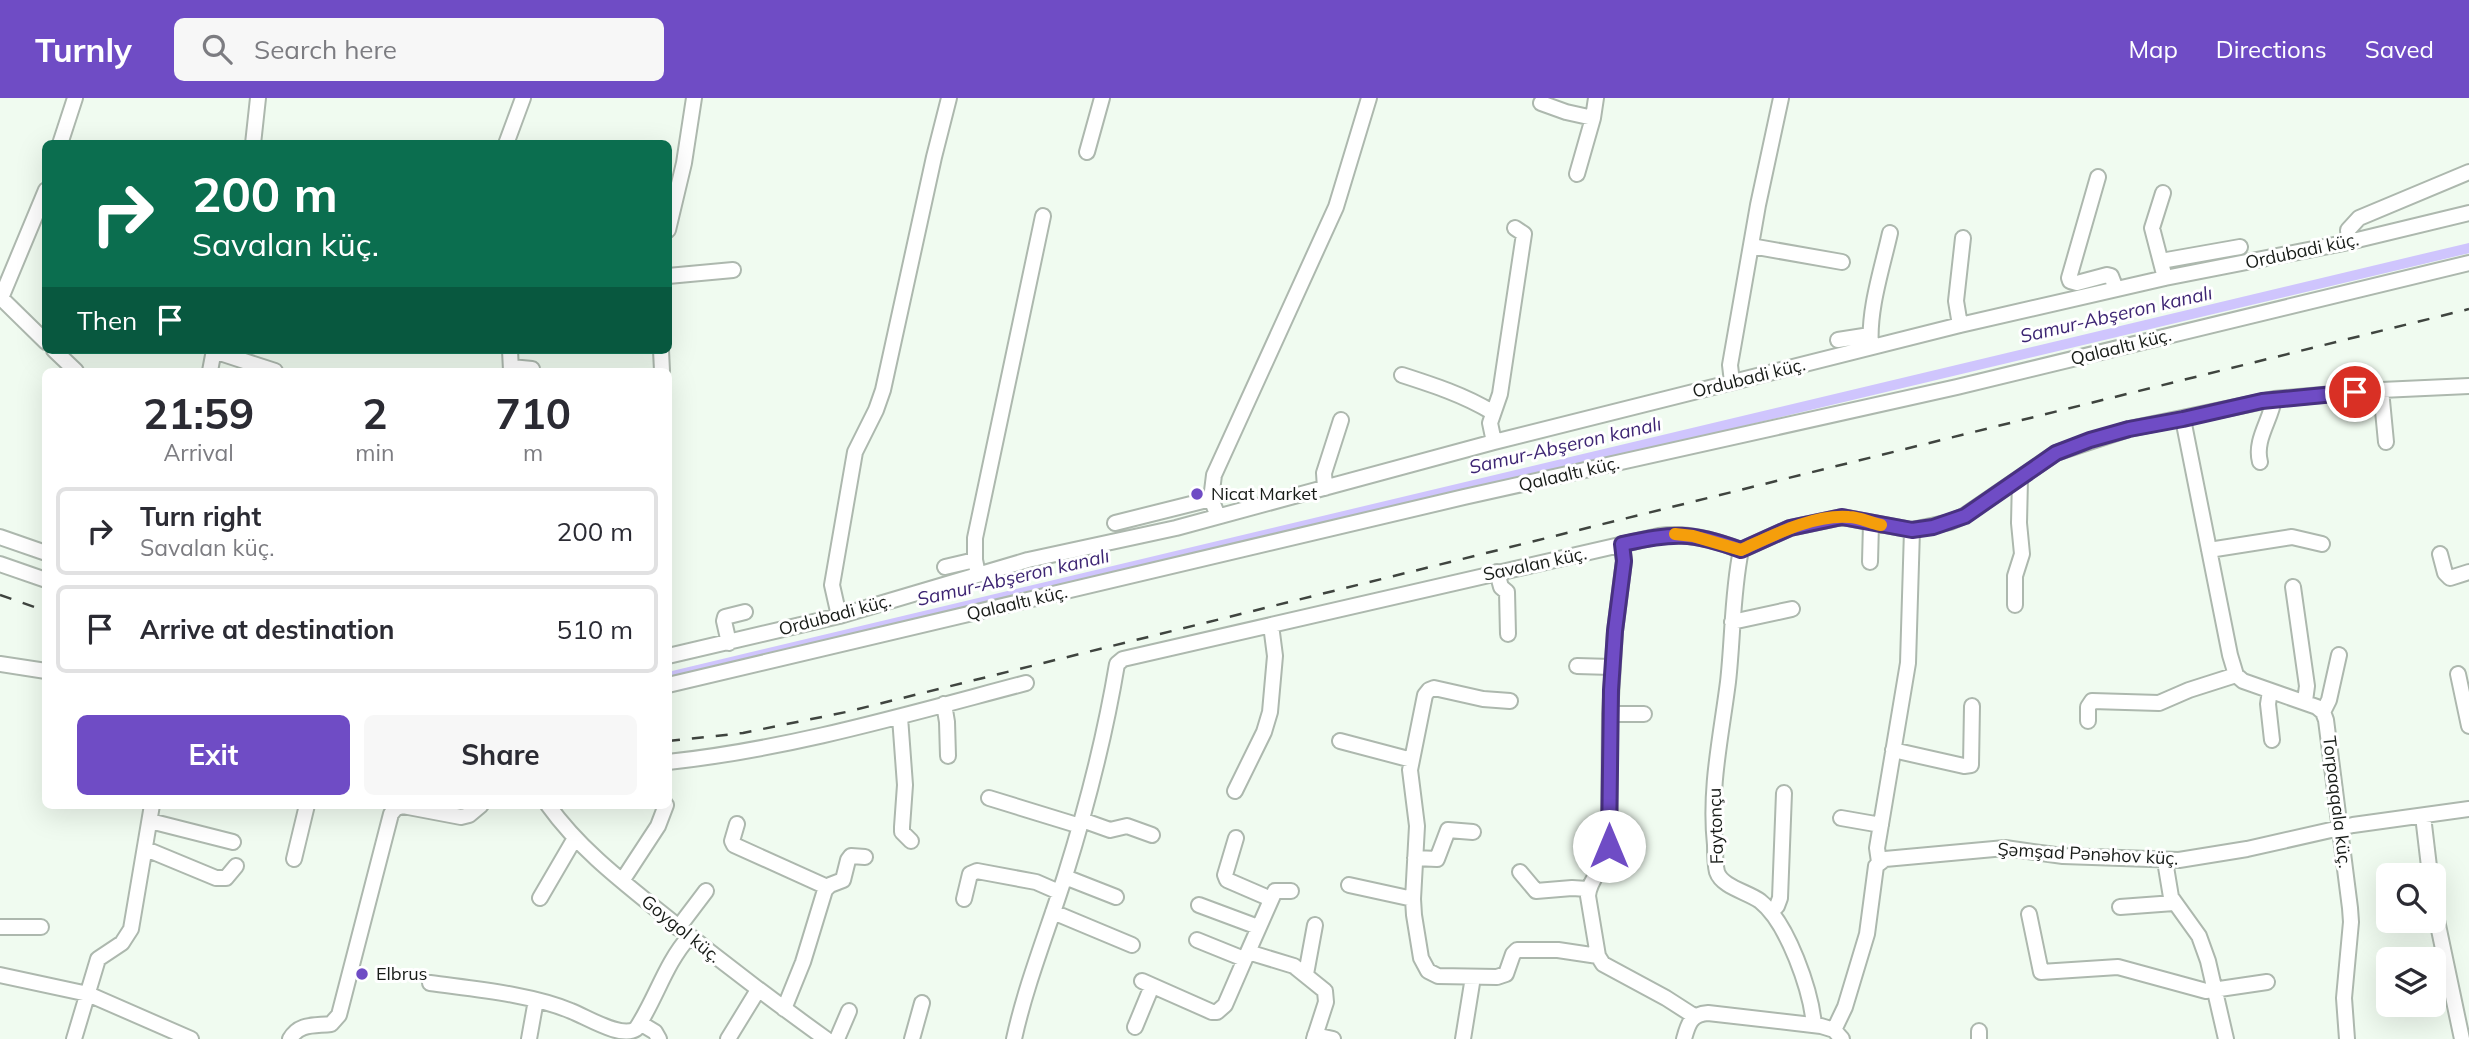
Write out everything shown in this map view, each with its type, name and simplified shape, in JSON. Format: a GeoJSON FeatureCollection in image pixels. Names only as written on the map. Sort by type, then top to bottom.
{"type":"FeatureCollection","features":[{"type":"Feature","properties":{"kind":"street"},"geometry":{"type":"LineString","coordinates":[[253,140],[258,98]]}},
{"type":"Feature","properties":{"kind":"street"},"geometry":{"type":"LineString","coordinates":[[507,140],[523,98]]}},
{"type":"Feature","properties":{"kind":"street"},"geometry":{"type":"LineString","coordinates":[[672,213],[684,163],[694,98]]}},
{"type":"Feature","properties":{"kind":"street"},"geometry":{"type":"LineString","coordinates":[[839,616],[833,596],[832,578],[855,452],[883,390],[949,98]]}},
{"type":"Feature","properties":{"kind":"street"},"geometry":{"type":"LineString","coordinates":[[1087,152],[1102,98]]}},
{"type":"Feature","properties":{"kind":"street"},"geometry":{"type":"LineString","coordinates":[[1217,516],[1211,499],[1214,475],[1336,207],[1369,98]]}},
{"type":"Feature","properties":{"kind":"street"},"geometry":{"type":"LineString","coordinates":[[1577,174],[1594,118],[1596,98]]}},
{"type":"Feature","properties":{"kind":"street"},"geometry":{"type":"LineString","coordinates":[[1732,382],[1730,365],[1781,98]]}},
{"type":"Feature","properties":{"kind":"street"},"geometry":{"type":"LineString","coordinates":[[62,140],[70,100]]}},
{"type":"Feature","properties":{"kind":"street"},"geometry":{"type":"LineString","coordinates":[[1541,103],[1594,118]]}},
{"type":"Feature","properties":{"kind":"street"},"geometry":{"type":"LineString","coordinates":[[2349,242],[2348,230],[2359,218],[2469,172]]}},
{"type":"Feature","properties":{"kind":"street"},"geometry":{"type":"LineString","coordinates":[[2098,177],[2068,278],[2077,283],[2107,275],[2111,276],[2116,289]]}},
{"type":"Feature","properties":{"kind":"street"},"geometry":{"type":"LineString","coordinates":[[2162,193],[2152,228],[2165,278]]}},
{"type":"Feature","properties":{"kind":"street"},"geometry":{"type":"LineString","coordinates":[[42,200],[1,298],[42,338]]}},
{"type":"Feature","properties":{"kind":"street","name":"Ordubadi küç."},"geometry":{"type":"LineString","coordinates":[[672,655],[839,616],[977,567],[1217,516],[1732,382],[1871,341],[1960,325],[2165,278],[2349,242],[2469,213]]}},
{"type":"Feature","properties":{"kind":"street"},"geometry":{"type":"LineString","coordinates":[[945,567],[977,567],[975,538],[1043,216]]}},
{"type":"Feature","properties":{"kind":"street"},"geometry":{"type":"LineString","coordinates":[[1494,442],[1490,423],[1500,394],[1524,234],[1515,228]]}},
{"type":"Feature","properties":{"kind":"street"},"geometry":{"type":"LineString","coordinates":[[1838,340],[1871,341],[1890,233]]}},
{"type":"Feature","properties":{"kind":"street"},"geometry":{"type":"LineString","coordinates":[[1960,325],[1956,301],[1963,238]]}},
{"type":"Feature","properties":{"kind":"street"},"geometry":{"type":"LineString","coordinates":[[1751,246],[1842,261]]}},
{"type":"Feature","properties":{"kind":"street"},"geometry":{"type":"LineString","coordinates":[[2161,261],[2240,247]]}},
{"type":"Feature","properties":{"kind":"street","name":"Qalaaltı küç."},"geometry":{"type":"LineString","coordinates":[[672,684],[1464,498],[1957,387],[2469,262]]}},
{"type":"Feature","properties":{"kind":"street"},"geometry":{"type":"LineString","coordinates":[[672,276],[733,270]]}},
{"type":"Feature","properties":{"kind":"street"},"geometry":{"type":"LineString","coordinates":[[58,354],[73,368]]}},
{"type":"Feature","properties":{"kind":"street"},"geometry":{"type":"LineString","coordinates":[[223,354],[266,368]]}},
{"type":"Feature","properties":{"kind":"street"},"geometry":{"type":"LineString","coordinates":[[1402,375],[1452,391],[1492,412]]}},
{"type":"Feature","properties":{"kind":"street"},"geometry":{"type":"LineString","coordinates":[[1741,550],[1790,528],[1811,522],[1850,517],[1912,530],[1950,522],[1965,516],[2056,453],[2129,429],[2274,399],[2469,386]]}},
{"type":"Feature","properties":{"kind":"street"},"geometry":{"type":"LineString","coordinates":[[2381,390],[2386,442]]}},
{"type":"Feature","properties":{"kind":"street"},"geometry":{"type":"LineString","coordinates":[[2260,462],[2257,452],[2259,443],[2272,412],[2274,399]]}},
{"type":"Feature","properties":{"kind":"street"},"geometry":{"type":"LineString","coordinates":[[2088,721],[2088,707],[2092,702],[2159,704],[2189,690],[2236,675],[2183,419]]}},
{"type":"Feature","properties":{"kind":"street"},"geometry":{"type":"LineString","coordinates":[[1325,488],[1324,473],[1341,420]]}},
{"type":"Feature","properties":{"kind":"street"},"geometry":{"type":"LineString","coordinates":[[2015,605],[2015,576],[2022,554],[2019,523],[2020,479]]}},
{"type":"Feature","properties":{"kind":"street"},"geometry":{"type":"LineString","coordinates":[[1115,523],[1211,499]]}},
{"type":"Feature","properties":{"kind":"street"},"geometry":{"type":"LineString","coordinates":[[1870,562],[1871,523]]}},
{"type":"Feature","properties":{"kind":"street"},"geometry":{"type":"LineString","coordinates":[[1622,544],[1624,561],[1612,667],[1608,856],[1588,889],[1598,956],[1609,968],[1694,1016],[1708,1013],[1815,1025],[1838,1035],[1867,934],[1875,873],[1879,862],[1877,848],[1905,695],[1912,530]]}},
{"type":"Feature","properties":{"kind":"street","name":"Savalan küç."},"geometry":{"type":"LineString","coordinates":[[1081,823],[1104,736],[1117,664],[1123,659],[1497,572],[1678,534],[1741,550]]}},
{"type":"Feature","properties":{"kind":"street"},"geometry":{"type":"LineString","coordinates":[[0,537],[42,552]]}},
{"type":"Feature","properties":{"kind":"street"},"geometry":{"type":"LineString","coordinates":[[2209,550],[2292,537],[2322,544]]}},
{"type":"Feature","properties":{"kind":"street","name":"Faytonçu"},"geometry":{"type":"LineString","coordinates":[[1741,550],[1712,806],[1717,872],[1727,883],[1754,897],[1771,912],[1798,961],[1813,1009],[1815,1025]]}},
{"type":"Feature","properties":{"kind":"street"},"geometry":{"type":"LineString","coordinates":[[2440,554],[2449,578],[2469,572]]}},
{"type":"Feature","properties":{"kind":"street"},"geometry":{"type":"LineString","coordinates":[[0,564],[42,579]]}},
{"type":"Feature","properties":{"kind":"street"},"geometry":{"type":"LineString","coordinates":[[1497,572],[1501,587],[1507,592],[1508,634]]}},
{"type":"Feature","properties":{"kind":"street"},"geometry":{"type":"LineString","coordinates":[[2293,587],[2307,686],[2305,701]]}},
{"type":"Feature","properties":{"kind":"street"},"geometry":{"type":"LineString","coordinates":[[1732,622],[1793,609]]}},
{"type":"Feature","properties":{"kind":"street"},"geometry":{"type":"LineString","coordinates":[[729,643],[725,617],[745,612]]}},
{"type":"Feature","properties":{"kind":"street"},"geometry":{"type":"LineString","coordinates":[[1235,791],[1264,732],[1270,712],[1275,656],[1271,625]]}},
{"type":"Feature","properties":{"kind":"street"},"geometry":{"type":"LineString","coordinates":[[2323,712],[2329,700],[2339,655]]}},
{"type":"Feature","properties":{"kind":"street"},"geometry":{"type":"LineString","coordinates":[[0,664],[42,670]]}},
{"type":"Feature","properties":{"kind":"street"},"geometry":{"type":"LineString","coordinates":[[1577,666],[1612,667]]}},
{"type":"Feature","properties":{"kind":"street"},"geometry":{"type":"LineString","coordinates":[[2458,674],[2469,726]]}},
{"type":"Feature","properties":{"kind":"street","name":"Torpaqqala küç."},"geometry":{"type":"LineString","coordinates":[[2236,675],[2243,681],[2305,701],[2323,712],[2326,720],[2351,922],[2345,976],[2347,1039]]}},
{"type":"Feature","properties":{"kind":"street"},"geometry":{"type":"LineString","coordinates":[[672,761],[757,750],[900,717],[1026,683]]}},
{"type":"Feature","properties":{"kind":"street"},"geometry":{"type":"LineString","coordinates":[[1510,701],[1483,699],[1434,688],[1425,695],[1410,777],[1417,826],[1413,899],[1422,958],[1428,971],[1438,976],[1473,977],[1502,976],[1509,970],[1513,954],[1517,950],[1558,950],[1598,956]]}},
{"type":"Feature","properties":{"kind":"street"},"geometry":{"type":"LineString","coordinates":[[2270,691],[2268,704],[2272,740]]}},
{"type":"Feature","properties":{"kind":"street"},"geometry":{"type":"LineString","coordinates":[[944,704],[948,756]]}},
{"type":"Feature","properties":{"kind":"street"},"geometry":{"type":"LineString","coordinates":[[1894,750],[1964,766],[1971,765],[1972,706]]}},
{"type":"Feature","properties":{"kind":"street"},"geometry":{"type":"LineString","coordinates":[[1610,714],[1644,714]]}},
{"type":"Feature","properties":{"kind":"street"},"geometry":{"type":"LineString","coordinates":[[900,717],[905,785],[902,832],[911,841]]}},
{"type":"Feature","properties":{"kind":"street"},"geometry":{"type":"LineString","coordinates":[[1340,741],[1412,760]]}},
{"type":"Feature","properties":{"kind":"street"},"geometry":{"type":"LineString","coordinates":[[1771,912],[1780,898],[1784,793]]}},
{"type":"Feature","properties":{"kind":"street"},"geometry":{"type":"LineString","coordinates":[[989,799],[1110,830],[1127,826],[1152,835]]}},
{"type":"Feature","properties":{"kind":"street"},"geometry":{"type":"LineString","coordinates":[[74,1039],[98,958],[122,943],[131,929],[152,809]]}},
{"type":"Feature","properties":{"kind":"street"},"geometry":{"type":"LineString","coordinates":[[294,859],[306,809]]}},
{"type":"Feature","properties":{"kind":"street"},"geometry":{"type":"LineString","coordinates":[[290,1039],[300,1027],[331,1024],[339,1015],[391,814],[395,809]]}},
{"type":"Feature","properties":{"kind":"street"},"geometry":{"type":"LineString","coordinates":[[419,809],[461,817],[476,809]]}},
{"type":"Feature","properties":{"kind":"street","name":"Goygol küç."},"geometry":{"type":"LineString","coordinates":[[551,809],[575,838],[622,881],[758,990],[826,1039]]}},
{"type":"Feature","properties":{"kind":"street"},"geometry":{"type":"LineString","coordinates":[[622,881],[658,825],[664,809]]}},
{"type":"Feature","properties":{"kind":"street","name":"Şəmşad Pənəhov küç."},"geometry":{"type":"LineString","coordinates":[[1879,862],[1894,857],[2005,848],[2063,856],[2165,861],[2247,849],[2340,827],[2469,809]]}},
{"type":"Feature","properties":{"kind":"street"},"geometry":{"type":"LineString","coordinates":[[2423,816],[2429,863]]}},
{"type":"Feature","properties":{"kind":"street"},"geometry":{"type":"LineString","coordinates":[[1842,818],[1881,825]]}},
{"type":"Feature","properties":{"kind":"street"},"geometry":{"type":"LineString","coordinates":[[150,821],[233,842]]}},
{"type":"Feature","properties":{"kind":"street"},"geometry":{"type":"LineString","coordinates":[[1014,1039],[1081,823]]}},
{"type":"Feature","properties":{"kind":"street"},"geometry":{"type":"LineString","coordinates":[[737,824],[732,841],[734,845],[827,887],[843,880],[851,856],[865,857]]}},
{"type":"Feature","properties":{"kind":"street"},"geometry":{"type":"LineString","coordinates":[[1415,858],[1437,859],[1448,830],[1473,832]]}},
{"type":"Feature","properties":{"kind":"street"},"geometry":{"type":"LineString","coordinates":[[540,898],[575,838]]}},
{"type":"Feature","properties":{"kind":"street"},"geometry":{"type":"LineString","coordinates":[[1236,838],[1225,875],[1227,880],[1271,899]]}},
{"type":"Feature","properties":{"kind":"street"},"geometry":{"type":"LineString","coordinates":[[146,849],[216,878],[226,878],[236,866]]}},
{"type":"Feature","properties":{"kind":"street"},"geometry":{"type":"LineString","coordinates":[[2165,861],[2169,890],[2174,903],[2199,936],[2208,961],[2226,1039]]}},
{"type":"Feature","properties":{"kind":"street"},"geometry":{"type":"LineString","coordinates":[[964,899],[970,874],[977,871],[1036,882],[1059,892]]}},
{"type":"Feature","properties":{"kind":"street"},"geometry":{"type":"LineString","coordinates":[[1520,872],[1536,891],[1588,889]]}},
{"type":"Feature","properties":{"kind":"street"},"geometry":{"type":"LineString","coordinates":[[1065,877],[1116,897]]}},
{"type":"Feature","properties":{"kind":"street"},"geometry":{"type":"LineString","coordinates":[[1349,885],[1413,899]]}},
{"type":"Feature","properties":{"kind":"street"},"geometry":{"type":"LineString","coordinates":[[784,1009],[803,962],[827,887]]}},
{"type":"Feature","properties":{"kind":"street"},"geometry":{"type":"LineString","coordinates":[[430,983],[536,1000],[570,1010],[620,1033],[632,1032],[640,1023],[680,948],[684,932],[706,891]]}},
{"type":"Feature","properties":{"kind":"street"},"geometry":{"type":"LineString","coordinates":[[1135,1027],[1147,984],[1217,1012],[1225,1005],[1275,891],[1291,891]]}},
{"type":"Feature","properties":{"kind":"street"},"geometry":{"type":"LineString","coordinates":[[2120,907],[2174,903]]}},
{"type":"Feature","properties":{"kind":"street"},"geometry":{"type":"LineString","coordinates":[[1199,905],[1258,927]]}},
{"type":"Feature","properties":{"kind":"street"},"geometry":{"type":"LineString","coordinates":[[1053,912],[1132,946]]}},
{"type":"Feature","properties":{"kind":"street"},"geometry":{"type":"LineString","coordinates":[[2029,914],[2042,979],[2118,967],[2195,989],[2214,991],[2267,982]]}},
{"type":"Feature","properties":{"kind":"street"},"geometry":{"type":"LineString","coordinates":[[1306,974],[1315,925]]}},
{"type":"Feature","properties":{"kind":"street"},"geometry":{"type":"LineString","coordinates":[[0,926],[41,927]]}},
{"type":"Feature","properties":{"kind":"street"},"geometry":{"type":"LineString","coordinates":[[2440,933],[2462,1039]]}},
{"type":"Feature","properties":{"kind":"street"},"geometry":{"type":"LineString","coordinates":[[1197,940],[1246,956],[1284,962],[1306,974],[1320,985],[1326,995],[1314,1037],[1333,1039]]}},
{"type":"Feature","properties":{"kind":"street"},"geometry":{"type":"LineString","coordinates":[[0,975],[88,994],[191,1039]]}},
{"type":"Feature","properties":{"kind":"street"},"geometry":{"type":"LineString","coordinates":[[1462,1039],[1473,977]]}},
{"type":"Feature","properties":{"kind":"street"},"geometry":{"type":"LineString","coordinates":[[728,1039],[758,990]]}},
{"type":"Feature","properties":{"kind":"street"},"geometry":{"type":"LineString","coordinates":[[529,1039],[536,1000]]}},
{"type":"Feature","properties":{"kind":"street"},"geometry":{"type":"LineString","coordinates":[[912,1039],[922,1003]]}},
{"type":"Feature","properties":{"kind":"street"},"geometry":{"type":"LineString","coordinates":[[837,1039],[849,1011]]}},
{"type":"Feature","properties":{"kind":"street"},"geometry":{"type":"LineString","coordinates":[[1684,1039],[1694,1016]]}},
{"type":"Feature","properties":{"kind":"street"},"geometry":{"type":"LineString","coordinates":[[640,1023],[655,1032],[659,1039]]}},
{"type":"Feature","properties":{"kind":"waterway","name":"Samur-Abşeron kanalı"},"geometry":{"type":"LineString","coordinates":[[672,676],[2469,248]]}},
{"type":"Feature","properties":{"kind":"railway"},"geometry":{"type":"LineString","coordinates":[[672,741],[743,733],[846,712],[2469,309]]}},
{"type":"Feature","properties":{"kind":"railway"},"geometry":{"type":"LineString","coordinates":[[0,595],[42,610]]}},
{"type":"Feature","properties":{"kind":"slow traffic"},"geometry":{"type":"LineString","coordinates":[[1675,534],[1693,536],[1741,550],[1790,528],[1811,522],[1850,517],[1881,525]]}},
{"type":"Feature","properties":{"kind":"place","name":"Nicat Market"},"geometry":{"type":"Point","coordinates":[1197,494]}},
{"type":"Feature","properties":{"kind":"place","name":"Elbrus"},"geometry":{"type":"Point","coordinates":[362,974]}},
{"type":"Feature","properties":{"kind":"route"},"geometry":{"type":"LineString","coordinates":[[1609,846],[1611,690],[1624,561],[1622,544],[1678,534],[1741,550],[1790,528],[1842,517],[1859,518],[1871,523],[1912,530],[1924,529],[1965,516],[2056,453],[2113,433],[2262,401],[2355,392]]}}]}
